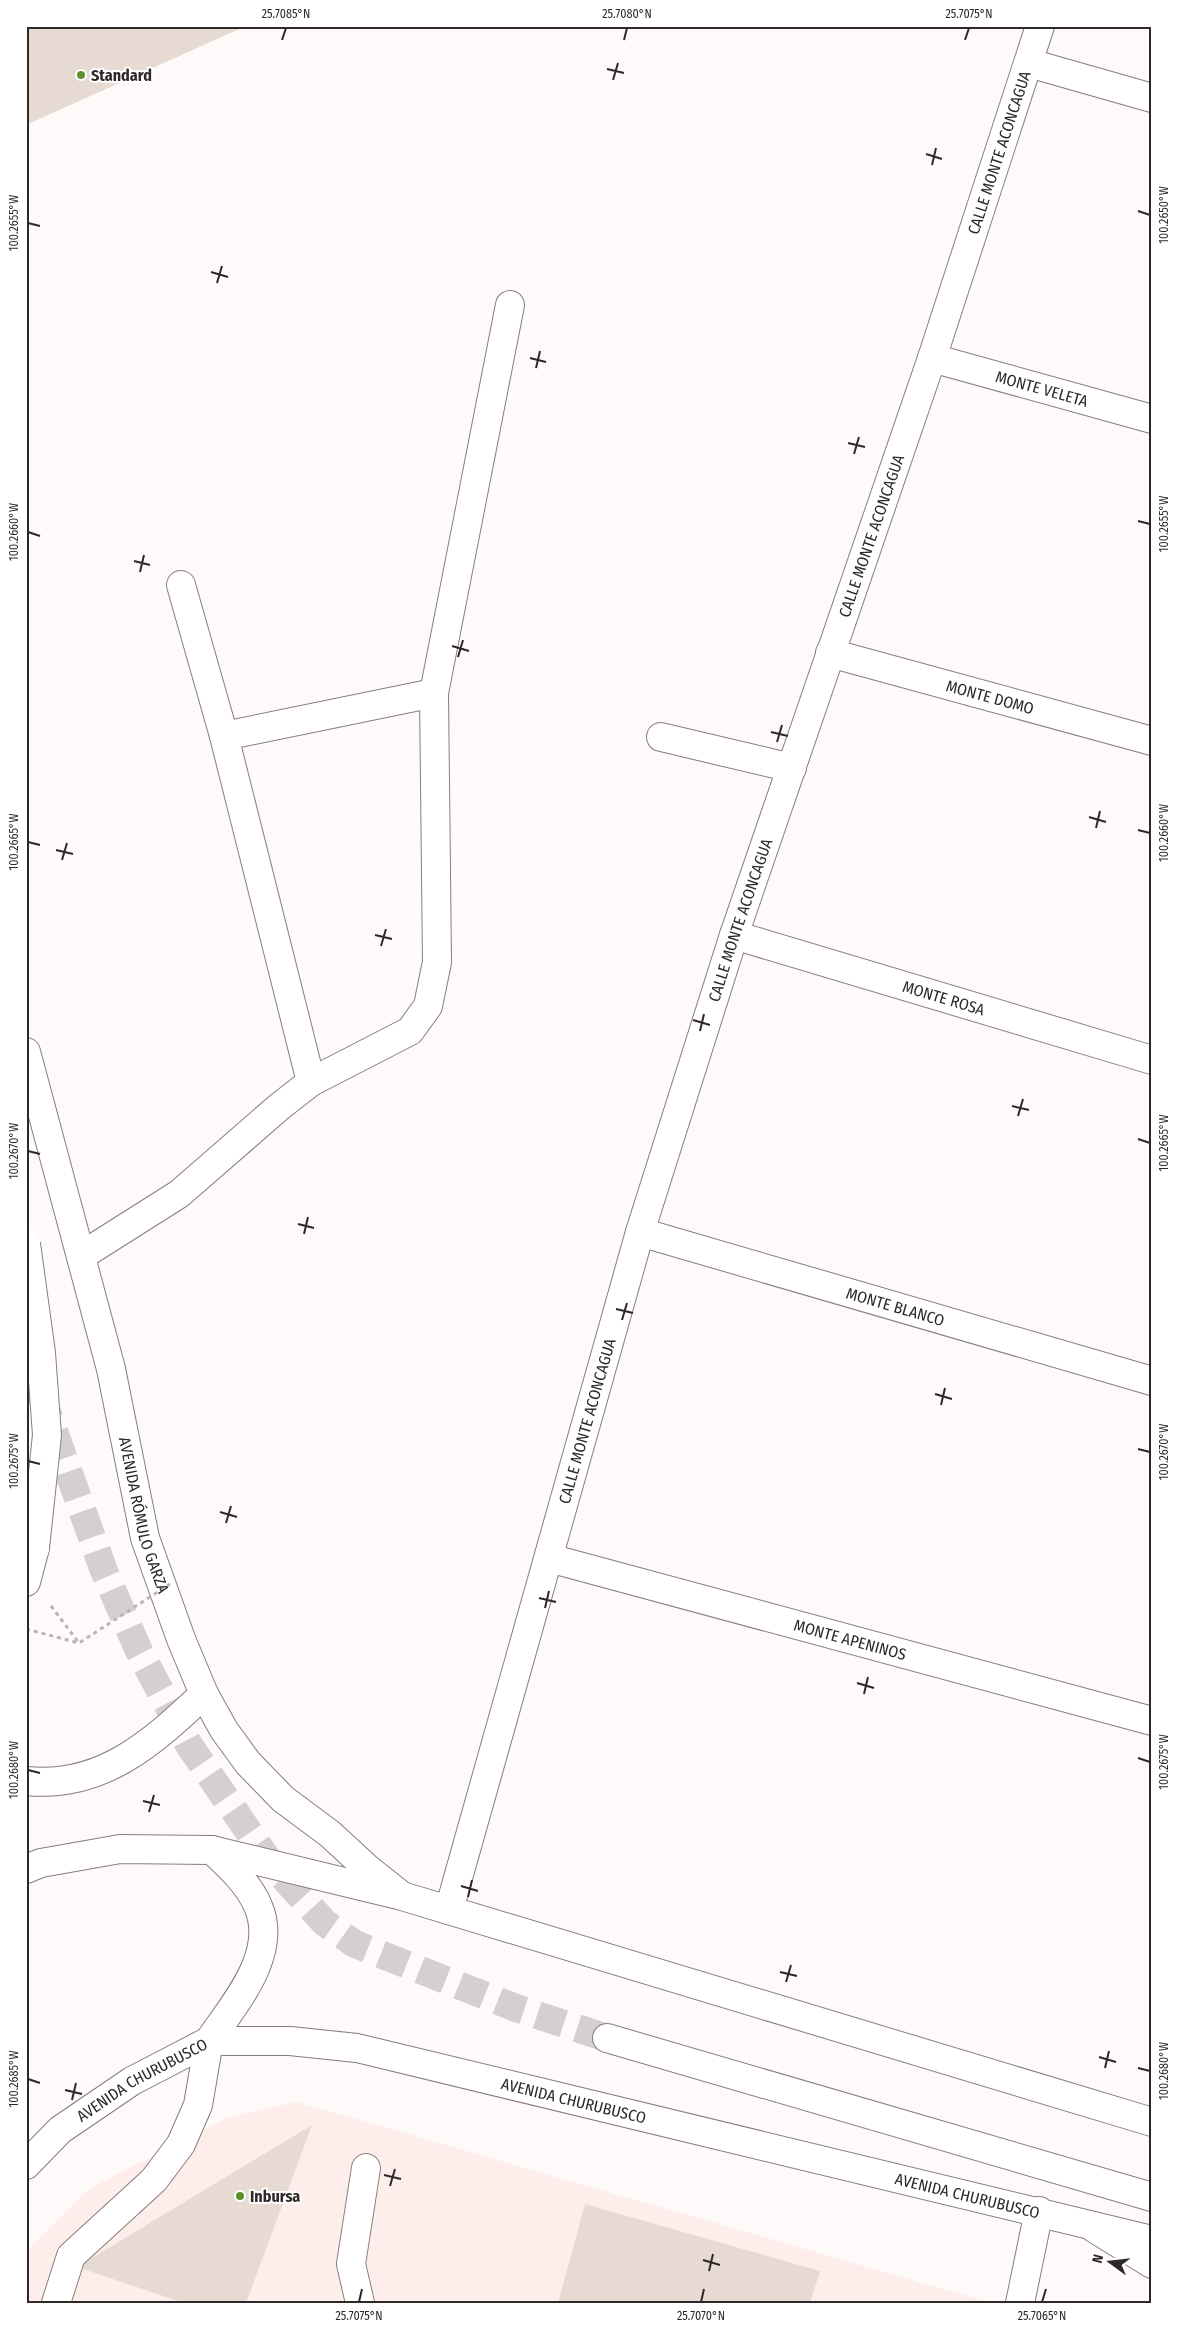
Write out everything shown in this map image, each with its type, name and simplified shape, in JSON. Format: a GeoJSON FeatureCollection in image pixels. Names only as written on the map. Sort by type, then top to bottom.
{"type":"FeatureCollection","features":[{"type":"Feature","properties":{"kind":"main road","name":"CALLE MONTE ACONCAGUA"},"geometry":{"type":"LineString","coordinates":[[449,1910],[640,1232],[734,935],[932,358],[1040,26]]}},
{"type":"Feature","properties":{"kind":"main road"},"geometry":{"type":"LineString","coordinates":[[1029,63],[1152,98]]}},
{"type":"Feature","properties":{"kind":"main road"},"geometry":{"type":"LineString","coordinates":[[80,1256],[179,1194],[311,1082],[410,1031],[428,1006],[437,962],[434,693],[510,305]]}},
{"type":"Feature","properties":{"kind":"main road","name":"MONTE VELETA"},"geometry":{"type":"LineString","coordinates":[[932,358],[1152,419]]}},
{"type":"Feature","properties":{"kind":"main road"},"geometry":{"type":"LineString","coordinates":[[181,585],[224,736],[311,1082]]}},
{"type":"Feature","properties":{"kind":"main road","name":"MONTE DOMO"},"geometry":{"type":"LineString","coordinates":[[830,653],[1152,741]]}},
{"type":"Feature","properties":{"kind":"main road"},"geometry":{"type":"LineString","coordinates":[[224,736],[434,693]]}},
{"type":"Feature","properties":{"kind":"main road"},"geometry":{"type":"LineString","coordinates":[[661,737],[792,768]]}},
{"type":"Feature","properties":{"kind":"main road","name":"MONTE ROSA"},"geometry":{"type":"LineString","coordinates":[[734,935],[1152,1060]]}},
{"type":"Feature","properties":{"kind":"main road","name":"AVENIDA RÓMULO GARZA"},"geometry":{"type":"LineString","coordinates":[[26,1052],[111,1369],[145,1538],[181,1639],[204,1694],[224,1730],[248,1764],[276,1792],[330,1834],[368,1869],[402,1896]]}},
{"type":"Feature","properties":{"kind":"main road","name":"MONTE BLANCO"},"geometry":{"type":"LineString","coordinates":[[640,1232],[1152,1381]]}},
{"type":"Feature","properties":{"kind":"main road"},"geometry":{"type":"LineString","coordinates":[[26,1244],[41,1353],[47,1436],[34,1548],[27,1579]]}},
{"type":"Feature","properties":{"kind":"main road","name":"MONTE APENINOS"},"geometry":{"type":"LineString","coordinates":[[549,1558],[1152,1721]]}},
{"type":"Feature","properties":{"kind":"main road"},"geometry":{"type":"LineString","coordinates":[[26,1781],[47,1783],[83,1778],[118,1763],[162,1734],[204,1694]]}},
{"type":"Feature","properties":{"kind":"main road"},"geometry":{"type":"LineString","coordinates":[[26,1869],[41,1863],[120,1849],[212,1850],[402,1896],[1152,2122]]}},
{"type":"Feature","properties":{"kind":"main road"},"geometry":{"type":"LineString","coordinates":[[56,2303],[71,2256],[154,2180],[182,2144],[198,2105],[208,2041],[247,1985],[259,1956],[263,1932],[259,1907],[248,1889],[212,1850]]}},
{"type":"Feature","properties":{"kind":"main road"},"geometry":{"type":"LineString","coordinates":[[607,2038],[1152,2197]]}},
{"type":"Feature","properties":{"kind":"main road","name":"AVENIDA CHURUBUSCO"},"geometry":{"type":"LineString","coordinates":[[26,2165],[60,2130],[132,2081],[208,2041],[290,2041],[357,2048],[1039,2211],[1152,2240]]}},
{"type":"Feature","properties":{"kind":"main road"},"geometry":{"type":"LineString","coordinates":[[360,2303],[351,2264],[366,2168]]}},
{"type":"Feature","properties":{"kind":"main road"},"geometry":{"type":"LineString","coordinates":[[1020,2303],[1039,2211]]}},
{"type":"Feature","properties":{"kind":"main road"},"geometry":{"type":"LineString","coordinates":[[1086,2223],[1152,2264]]}},
{"type":"Feature","properties":{"kind":"path"},"geometry":{"type":"LineString","coordinates":[[27,1579],[79,1643]]}},
{"type":"Feature","properties":{"kind":"path"},"geometry":{"type":"LineString","coordinates":[[26,1629],[79,1643],[170,1584]]}},
{"type":"Feature","properties":{"kind":"shaded area"},"geometry":{"type":"Polygon","coordinates":[[[296,2102],[992,2303],[26,2303],[26,2252],[89,2189],[226,2118],[296,2102]]]}},
{"type":"Feature","properties":{"kind":"building","name":"Standard"},"geometry":{"type":"Polygon","coordinates":[[[26,26],[246,26],[26,125],[26,26]]]}},
{"type":"Feature","properties":{"kind":"building","name":"Inbursa"},"geometry":{"type":"Polygon","coordinates":[[[312,2125],[246,2303],[184,2303],[77,2267],[312,2125]]]}},
{"type":"Feature","properties":{"kind":"building"},"geometry":{"type":"Polygon","coordinates":[[[585,2204],[820,2271],[810,2303],[558,2303],[585,2204]]]}},
{"type":"Feature","properties":{"kind":"tunnel"},"geometry":{"type":"LineString","coordinates":[[26,1353],[104,1571],[139,1651],[189,1745],[271,1864],[325,1923],[355,1944],[516,2008],[607,2038]]}},
{"type":"Feature","properties":{"kind":"place","name":"Standard"},"geometry":{"type":"Point","coordinates":[81,75]}},
{"type":"Feature","properties":{"kind":"place","name":"Inbursa"},"geometry":{"type":"Point","coordinates":[240,2196]}}]}
